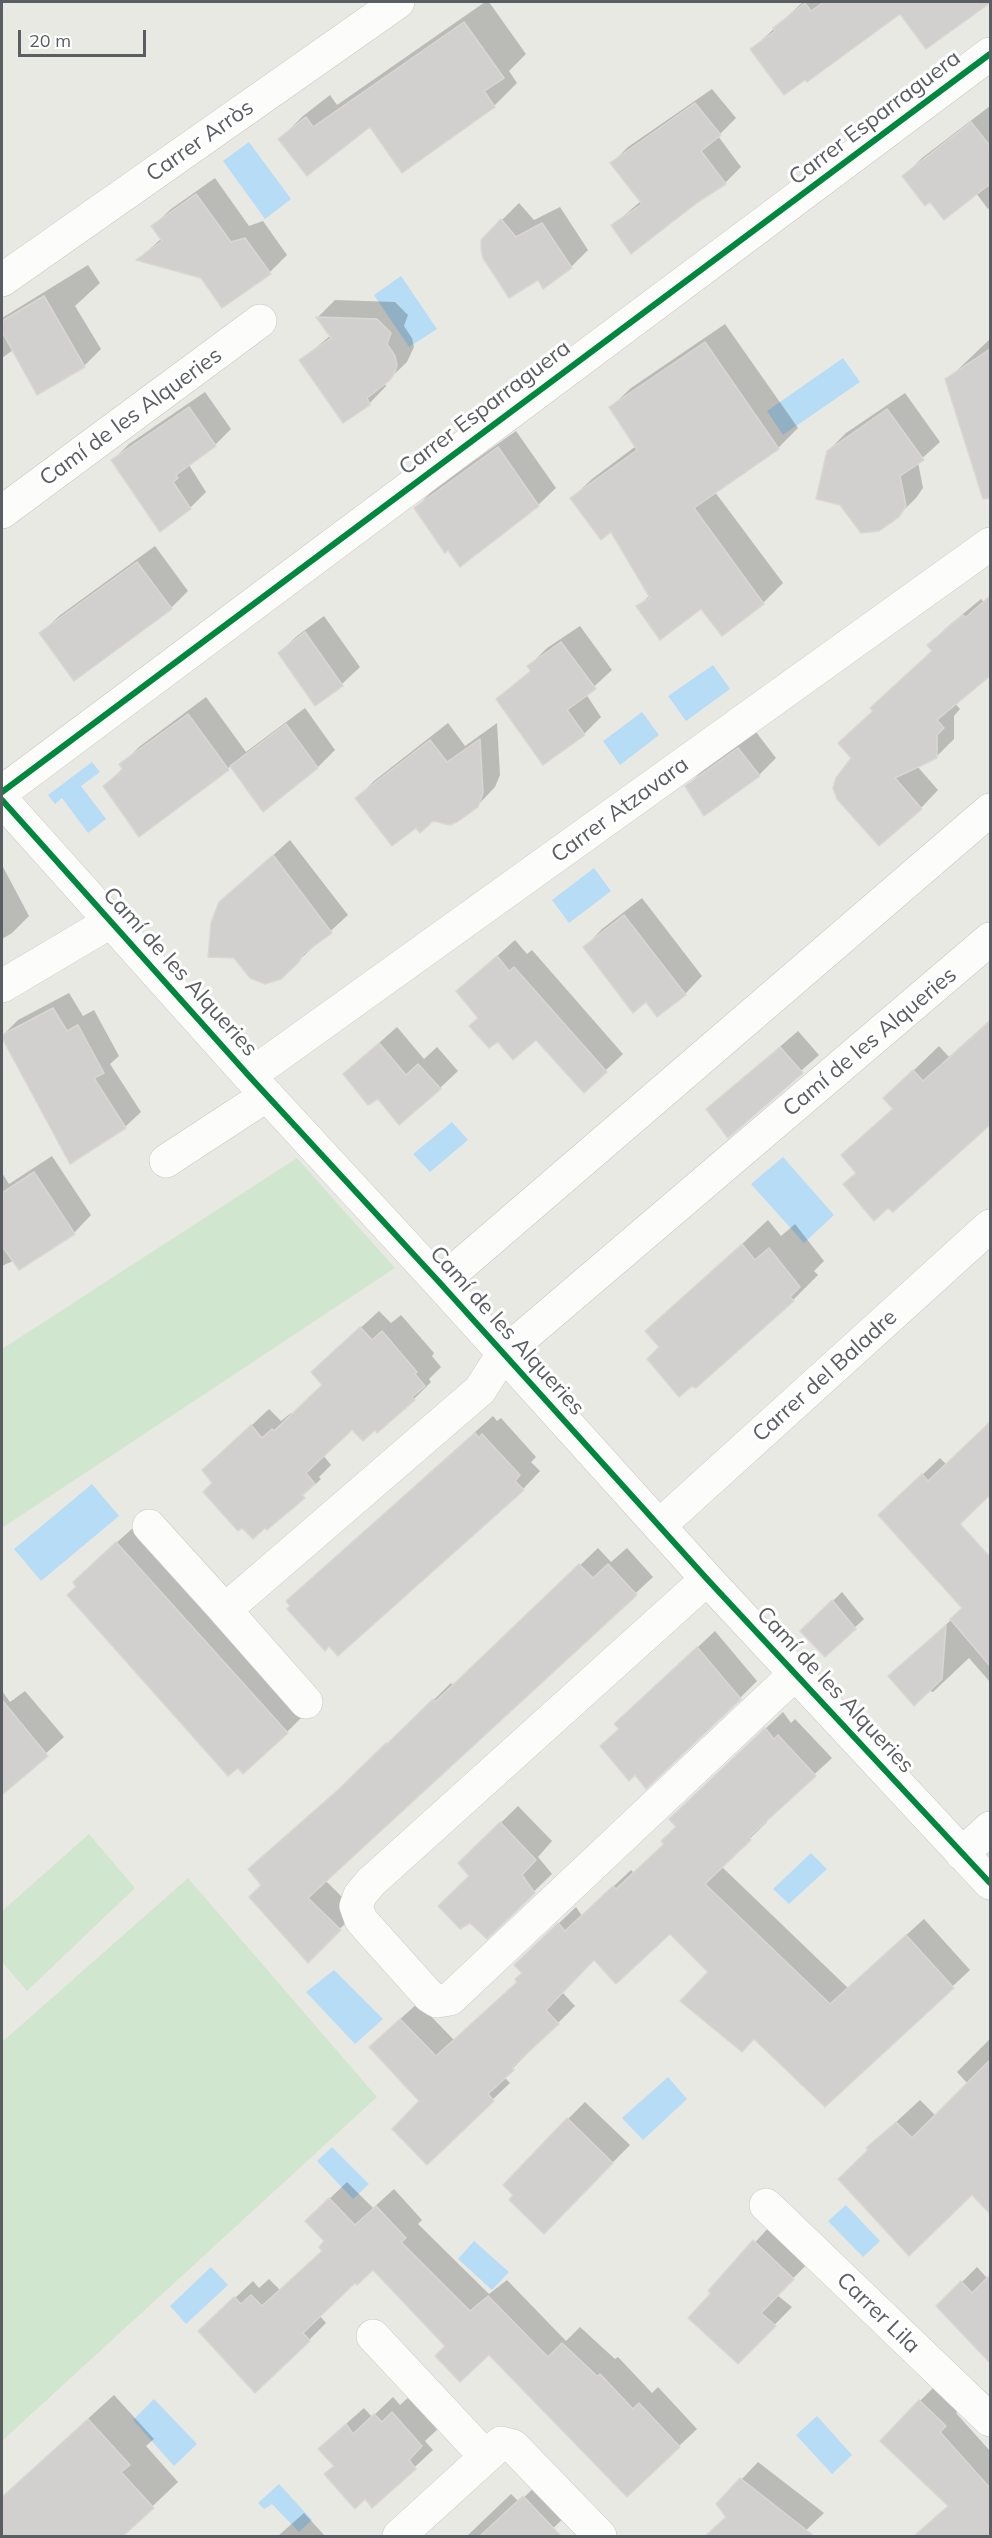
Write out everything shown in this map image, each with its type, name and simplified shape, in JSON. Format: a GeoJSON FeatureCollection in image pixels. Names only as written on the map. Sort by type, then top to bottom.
{"type":"FeatureCollection","features":[{"type":"Feature","properties":{"kind":"street","name":"Carrer Arròs"},"geometry":{"type":"LineString","coordinates":[[2,280],[398,2]]}},
{"type":"Feature","properties":{"kind":"street","name":"Carrer Esparraguera"},"geometry":{"type":"LineString","coordinates":[[2,792],[990,54]]}},
{"type":"Feature","properties":{"kind":"street","name":"Camí de les Alqueries"},"geometry":{"type":"LineString","coordinates":[[2,512],[260,321]]}},
{"type":"Feature","properties":{"kind":"street","name":"Carrer Atzavara"},"geometry":{"type":"LineString","coordinates":[[166,1161],[258,1086],[990,544]]}},
{"type":"Feature","properties":{"kind":"street","name":"Camí de les Alqueries"},"geometry":{"type":"LineString","coordinates":[[2,800],[258,1086],[440,1283],[707,1579],[990,1883]]}},
{"type":"Feature","properties":{"kind":"street"},"geometry":{"type":"LineString","coordinates":[[440,1283],[990,810]]}},
{"type":"Feature","properties":{"kind":"street"},"geometry":{"type":"LineString","coordinates":[[2,986],[110,922]]}},
{"type":"Feature","properties":{"kind":"street","name":"Camí de les Alqueries"},"geometry":{"type":"LineString","coordinates":[[503,1354],[990,939]]}},
{"type":"Feature","properties":{"kind":"street","name":"Carrer del Baladre"},"geometry":{"type":"LineString","coordinates":[[659,1526],[990,1226]]}},
{"type":"Feature","properties":{"kind":"street"},"geometry":{"type":"LineString","coordinates":[[225,1610],[480,1390],[503,1354]]}},
{"type":"Feature","properties":{"kind":"street"},"geometry":{"type":"LineString","coordinates":[[148,1526],[306,1702]]}},
{"type":"Feature","properties":{"kind":"street"},"geometry":{"type":"LineString","coordinates":[[707,1579],[371,1882],[360,1895],[356,1906],[361,1920],[429,1996],[437,2001],[450,1999],[796,1673]]}},
{"type":"Feature","properties":{"kind":"street"},"geometry":{"type":"LineString","coordinates":[[962,1854],[990,1828]]}},
{"type":"Feature","properties":{"kind":"street","name":"Carrer Lila"},"geometry":{"type":"LineString","coordinates":[[766,2205],[990,2420]]}},
{"type":"Feature","properties":{"kind":"street"},"geometry":{"type":"LineString","coordinates":[[373,2336],[485,2456]]}},
{"type":"Feature","properties":{"kind":"street"},"geometry":{"type":"LineString","coordinates":[[399,2536],[501,2443],[513,2446],[600,2536]]}},
{"type":"Feature","properties":{"kind":"green space"},"geometry":{"type":"Polygon","coordinates":[[[297,1158],[395,1268],[2,1528],[2,1349],[297,1158]]]}},
{"type":"Feature","properties":{"kind":"green space"},"geometry":{"type":"Polygon","coordinates":[[[89,1834],[135,1888],[27,1991],[2,1962],[2,1911],[89,1834]]]}},
{"type":"Feature","properties":{"kind":"green space"},"geometry":{"type":"Polygon","coordinates":[[[188,1878],[377,2097],[2,2441],[2,2042],[188,1878]]]}},
{"type":"Feature","properties":{"kind":"water"},"geometry":{"type":"Polygon","coordinates":[[[249,142],[291,199],[265,219],[223,161],[249,142]]]}},
{"type":"Feature","properties":{"kind":"water"},"geometry":{"type":"Polygon","coordinates":[[[401,276],[437,329],[409,347],[374,295],[401,276]]]}},
{"type":"Feature","properties":{"kind":"water"},"geometry":{"type":"Polygon","coordinates":[[[843,358],[860,382],[783,435],[767,411],[843,358]]]}},
{"type":"Feature","properties":{"kind":"water"},"geometry":{"type":"Polygon","coordinates":[[[713,665],[730,689],[686,721],[668,696],[713,665]]]}},
{"type":"Feature","properties":{"kind":"water"},"geometry":{"type":"Polygon","coordinates":[[[642,712],[659,735],[620,765],[603,741],[642,712]]]}},
{"type":"Feature","properties":{"kind":"water"},"geometry":{"type":"Polygon","coordinates":[[[92,762],[100,772],[81,786],[106,819],[88,833],[62,798],[55,804],[48,795],[92,762]]]}},
{"type":"Feature","properties":{"kind":"water"},"geometry":{"type":"Polygon","coordinates":[[[594,868],[611,891],[569,923],[552,900],[594,868]]]}},
{"type":"Feature","properties":{"kind":"water"},"geometry":{"type":"Polygon","coordinates":[[[452,1122],[468,1140],[430,1172],[413,1154],[452,1122]]]}},
{"type":"Feature","properties":{"kind":"water"},"geometry":{"type":"Polygon","coordinates":[[[783,1157],[834,1215],[804,1243],[751,1184],[783,1157]]]}},
{"type":"Feature","properties":{"kind":"water"},"geometry":{"type":"Polygon","coordinates":[[[92,1484],[119,1516],[41,1581],[14,1549],[92,1484]]]}},
{"type":"Feature","properties":{"kind":"water"},"geometry":{"type":"Polygon","coordinates":[[[811,1853],[827,1869],[789,1904],[773,1889],[811,1853]]]}},
{"type":"Feature","properties":{"kind":"water"},"geometry":{"type":"Polygon","coordinates":[[[334,1970],[383,2019],[355,2044],[306,1992],[334,1970]]]}},
{"type":"Feature","properties":{"kind":"water"},"geometry":{"type":"Polygon","coordinates":[[[668,2077],[687,2099],[643,2140],[622,2118],[668,2077]]]}},
{"type":"Feature","properties":{"kind":"water"},"geometry":{"type":"Polygon","coordinates":[[[332,2147],[369,2184],[353,2199],[317,2161],[332,2147]]]}},
{"type":"Feature","properties":{"kind":"water"},"geometry":{"type":"Polygon","coordinates":[[[846,2205],[880,2241],[863,2257],[828,2221],[846,2205]]]}},
{"type":"Feature","properties":{"kind":"water"},"geometry":{"type":"Polygon","coordinates":[[[474,2241],[509,2272],[492,2290],[458,2259],[474,2241]]]}},
{"type":"Feature","properties":{"kind":"water"},"geometry":{"type":"Polygon","coordinates":[[[211,2267],[228,2285],[186,2324],[170,2306],[211,2267]]]}},
{"type":"Feature","properties":{"kind":"water"},"geometry":{"type":"Polygon","coordinates":[[[154,2399],[197,2444],[174,2466],[133,2420],[154,2399]]]}},
{"type":"Feature","properties":{"kind":"water"},"geometry":{"type":"Polygon","coordinates":[[[817,2416],[852,2455],[832,2474],[796,2435],[817,2416]]]}},
{"type":"Feature","properties":{"kind":"water"},"geometry":{"type":"Polygon","coordinates":[[[279,2484],[312,2520],[299,2532],[272,2504],[264,2509],[258,2503],[279,2484]]]}},
{"type":"Feature","properties":{"kind":"building"},"geometry":{"type":"Polygon","coordinates":[[[824,2],[990,3],[926,49],[900,14],[807,82],[805,80],[784,95],[750,49],[775,31],[773,28],[805,3],[811,11],[824,2]]]}},
{"type":"Feature","properties":{"kind":"building"},"geometry":{"type":"Polygon","coordinates":[[[464,22],[504,78],[484,91],[495,107],[402,173],[370,127],[307,176],[278,139],[306,117],[313,127],[464,22]]]}},
{"type":"Feature","properties":{"kind":"building"},"geometry":{"type":"Polygon","coordinates":[[[695,103],[721,135],[701,151],[726,184],[698,202],[631,254],[611,225],[642,204],[610,163],[695,103]]]}},
{"type":"Feature","properties":{"kind":"building"},"geometry":{"type":"Polygon","coordinates":[[[971,122],[990,146],[990,184],[944,220],[930,202],[925,206],[902,176],[971,122]]]}},
{"type":"Feature","properties":{"kind":"building"},"geometry":{"type":"Polygon","coordinates":[[[196,194],[231,242],[245,238],[271,274],[222,308],[201,278],[136,260],[162,241],[151,226],[196,194]]]}},
{"type":"Feature","properties":{"kind":"building"},"geometry":{"type":"Polygon","coordinates":[[[501,219],[516,237],[542,223],[572,268],[543,289],[538,280],[509,298],[483,258],[481,249],[481,240],[501,219]]]}},
{"type":"Feature","properties":{"kind":"building"},"geometry":{"type":"Polygon","coordinates":[[[44,296],[85,367],[37,395],[2,332],[2,321],[44,296]]]}},
{"type":"Feature","properties":{"kind":"building"},"geometry":{"type":"Polygon","coordinates":[[[316,317],[377,319],[391,333],[387,344],[395,356],[397,365],[394,374],[389,381],[367,398],[370,405],[343,423],[299,360],[331,338],[316,317]]]}},
{"type":"Feature","properties":{"kind":"building"},"geometry":{"type":"Polygon","coordinates":[[[705,342],[779,449],[694,508],[764,604],[722,636],[701,609],[660,640],[636,606],[650,598],[611,532],[601,540],[570,498],[637,450],[609,407],[705,342]]]}},
{"type":"Feature","properties":{"kind":"building"},"geometry":{"type":"Polygon","coordinates":[[[990,349],[990,498],[983,499],[945,379],[990,349]]]}},
{"type":"Feature","properties":{"kind":"building"},"geometry":{"type":"Polygon","coordinates":[[[189,407],[216,446],[176,475],[178,478],[173,482],[191,509],[160,532],[111,460],[189,407]]]}},
{"type":"Feature","properties":{"kind":"building"},"geometry":{"type":"Polygon","coordinates":[[[887,409],[924,460],[900,476],[906,506],[899,517],[879,531],[861,533],[840,505],[816,499],[827,451],[887,409]]]}},
{"type":"Feature","properties":{"kind":"building"},"geometry":{"type":"Polygon","coordinates":[[[498,447],[539,506],[460,567],[448,550],[445,553],[414,508],[498,447]]]}},
{"type":"Feature","properties":{"kind":"building"},"geometry":{"type":"Polygon","coordinates":[[[137,562],[172,609],[74,681],[39,633],[137,562]]]}},
{"type":"Feature","properties":{"kind":"building"},"geometry":{"type":"Polygon","coordinates":[[[990,596],[990,676],[937,720],[944,728],[937,735],[937,758],[895,778],[922,809],[879,846],[837,799],[833,788],[836,778],[851,758],[838,743],[873,711],[870,708],[932,651],[927,645],[963,615],[965,618],[990,596]]]}},
{"type":"Feature","properties":{"kind":"building"},"geometry":{"type":"Polygon","coordinates":[[[305,632],[343,686],[315,706],[278,653],[305,632]]]}},
{"type":"Feature","properties":{"kind":"building"},"geometry":{"type":"Polygon","coordinates":[[[561,642],[596,689],[567,710],[585,735],[543,765],[496,699],[531,671],[527,666],[561,642]]]}},
{"type":"Feature","properties":{"kind":"building"},"geometry":{"type":"Polygon","coordinates":[[[188,714],[229,770],[139,837],[103,786],[123,770],[119,764],[188,714]]]}},
{"type":"Feature","properties":{"kind":"building"},"geometry":{"type":"Polygon","coordinates":[[[286,724],[318,768],[263,812],[230,766],[286,724]]]}},
{"type":"Feature","properties":{"kind":"building"},"geometry":{"type":"Polygon","coordinates":[[[480,739],[483,793],[478,807],[450,825],[433,821],[420,833],[416,828],[392,846],[355,798],[430,740],[447,762],[480,739]]]}},
{"type":"Feature","properties":{"kind":"building"},"geometry":{"type":"Polygon","coordinates":[[[738,748],[760,776],[704,816],[685,786],[738,748]]]}},
{"type":"Feature","properties":{"kind":"building"},"geometry":{"type":"Polygon","coordinates":[[[273,855],[332,933],[303,954],[299,962],[281,979],[265,984],[250,978],[234,958],[208,957],[211,923],[219,902],[273,855]]]}},
{"type":"Feature","properties":{"kind":"building"},"geometry":{"type":"Polygon","coordinates":[[[624,915],[686,995],[657,1017],[646,1002],[633,1013],[583,947],[624,915]]]}},
{"type":"Feature","properties":{"kind":"building"},"geometry":{"type":"Polygon","coordinates":[[[497,956],[509,971],[514,967],[607,1072],[584,1093],[536,1040],[513,1060],[498,1042],[489,1048],[469,1026],[478,1018],[456,991],[497,956]]]}},
{"type":"Feature","properties":{"kind":"building"},"geometry":{"type":"Polygon","coordinates":[[[53,1008],[67,1031],[78,1025],[104,1073],[94,1078],[126,1128],[70,1164],[2,1038],[2,1035],[53,1008]]]}},
{"type":"Feature","properties":{"kind":"building"},"geometry":{"type":"Polygon","coordinates":[[[990,1021],[990,1125],[893,1212],[888,1208],[874,1221],[843,1184],[856,1173],[841,1155],[893,1109],[883,1098],[913,1070],[923,1081],[990,1021]]]}},
{"type":"Feature","properties":{"kind":"building"},"geometry":{"type":"Polygon","coordinates":[[[379,1043],[406,1075],[418,1064],[441,1089],[399,1125],[378,1099],[368,1105],[343,1074],[379,1043]]]}},
{"type":"Feature","properties":{"kind":"building"},"geometry":{"type":"Polygon","coordinates":[[[780,1047],[803,1073],[728,1138],[706,1109],[780,1047]]]}},
{"type":"Feature","properties":{"kind":"building"},"geometry":{"type":"Polygon","coordinates":[[[34,1172],[75,1234],[19,1270],[2,1246],[2,1193],[34,1172]]]}},
{"type":"Feature","properties":{"kind":"building"},"geometry":{"type":"Polygon","coordinates":[[[742,1244],[755,1260],[769,1248],[800,1287],[790,1297],[794,1301],[696,1388],[692,1386],[679,1397],[647,1359],[659,1347],[645,1331],[742,1244]]]}},
{"type":"Feature","properties":{"kind":"building"},"geometry":{"type":"Polygon","coordinates":[[[360,1327],[372,1340],[382,1331],[417,1372],[415,1374],[425,1386],[412,1397],[415,1400],[377,1433],[375,1430],[363,1441],[352,1430],[306,1473],[315,1484],[302,1495],[305,1498],[267,1530],[265,1528],[253,1539],[242,1528],[238,1531],[203,1492],[212,1483],[202,1470],[251,1425],[262,1438],[272,1429],[274,1431],[322,1385],[311,1372],[360,1327]]]}},
{"type":"Feature","properties":{"kind":"building"},"geometry":{"type":"Polygon","coordinates":[[[990,1422],[990,1495],[960,1524],[990,1557],[990,1666],[950,1619],[962,1608],[878,1515],[922,1474],[928,1481],[990,1422]]]}},
{"type":"Feature","properties":{"kind":"building"},"geometry":{"type":"Polygon","coordinates":[[[475,1433],[479,1438],[482,1434],[520,1475],[515,1481],[524,1490],[338,1656],[329,1646],[325,1651],[287,1609],[290,1606],[286,1601],[475,1433]]]}},
{"type":"Feature","properties":{"kind":"building"},"geometry":{"type":"Polygon","coordinates":[[[116,1542],[288,1733],[243,1774],[238,1768],[228,1776],[67,1595],[76,1587],[73,1582],[116,1542]]]}},
{"type":"Feature","properties":{"kind":"building"},"geometry":{"type":"Polygon","coordinates":[[[579,1564],[593,1578],[608,1564],[637,1595],[308,1898],[341,1930],[308,1963],[249,1897],[261,1885],[248,1869],[338,1790],[433,1699],[435,1702],[579,1564]]]}},
{"type":"Feature","properties":{"kind":"building"},"geometry":{"type":"Polygon","coordinates":[[[832,1600],[856,1629],[825,1657],[800,1631],[832,1600]]]}},
{"type":"Feature","properties":{"kind":"building"},"geometry":{"type":"Polygon","coordinates":[[[946,1625],[942,1679],[914,1706],[888,1676],[946,1625]]]}},
{"type":"Feature","properties":{"kind":"building"},"geometry":{"type":"Polygon","coordinates":[[[697,1647],[741,1699],[646,1789],[635,1775],[629,1781],[600,1746],[619,1729],[614,1724],[697,1647]]]}},
{"type":"Feature","properties":{"kind":"building"},"geometry":{"type":"Polygon","coordinates":[[[2,1700],[48,1756],[2,1795],[2,1700]]]}},
{"type":"Feature","properties":{"kind":"building"},"geometry":{"type":"Polygon","coordinates":[[[765,1728],[774,1739],[778,1735],[816,1776],[749,1837],[751,1840],[705,1884],[830,2004],[906,1935],[954,1988],[825,2107],[754,2039],[742,2052],[680,2001],[708,1972],[670,1934],[616,1984],[594,1960],[546,2010],[559,2024],[512,2067],[514,2070],[488,2094],[494,2101],[427,2165],[392,2129],[419,2101],[369,2047],[400,2019],[436,2056],[517,1982],[515,1979],[522,1973],[514,1965],[558,1923],[565,1931],[613,1886],[616,1889],[664,1844],[661,1841],[676,1827],[669,1819],[765,1728]]]}},
{"type":"Feature","properties":{"kind":"building"},"geometry":{"type":"Polygon","coordinates":[[[500,1822],[536,1860],[522,1875],[535,1893],[487,1939],[470,1923],[460,1929],[438,1906],[469,1876],[458,1863],[500,1822]]]}},
{"type":"Feature","properties":{"kind":"building"},"geometry":{"type":"Polygon","coordinates":[[[990,2060],[990,2214],[972,2195],[909,2256],[838,2179],[868,2150],[866,2148],[896,2122],[912,2138],[990,2060]]]}},
{"type":"Feature","properties":{"kind":"building"},"geometry":{"type":"Polygon","coordinates":[[[567,2118],[613,2163],[544,2234],[509,2200],[513,2195],[503,2185],[567,2118]]]}},
{"type":"Feature","properties":{"kind":"building"},"geometry":{"type":"Polygon","coordinates":[[[329,2198],[355,2225],[376,2206],[406,2238],[401,2242],[470,2311],[488,2296],[548,2357],[562,2343],[597,2376],[600,2374],[633,2409],[639,2403],[680,2447],[627,2497],[489,2355],[460,2382],[435,2356],[445,2346],[373,2270],[357,2285],[355,2283],[303,2333],[310,2341],[255,2393],[198,2331],[234,2297],[241,2304],[251,2295],[262,2306],[322,2251],[319,2247],[324,2241],[305,2221],[329,2198]]]}},
{"type":"Feature","properties":{"kind":"building"},"geometry":{"type":"Polygon","coordinates":[[[753,2240],[794,2279],[761,2313],[776,2326],[738,2364],[688,2318],[711,2293],[708,2291],[753,2240]]]}},
{"type":"Feature","properties":{"kind":"building"},"geometry":{"type":"Polygon","coordinates":[[[990,2275],[990,2363],[936,2306],[961,2281],[972,2293],[990,2275]]]}},
{"type":"Feature","properties":{"kind":"building"},"geometry":{"type":"Polygon","coordinates":[[[919,2400],[946,2426],[940,2432],[990,2488],[990,2536],[914,2536],[948,2506],[880,2441],[919,2400]]]}},
{"type":"Feature","properties":{"kind":"building"},"geometry":{"type":"Polygon","coordinates":[[[392,2412],[422,2446],[409,2460],[416,2469],[372,2508],[365,2499],[355,2509],[324,2474],[334,2466],[318,2449],[346,2424],[353,2434],[374,2414],[382,2422],[392,2412]]]}},
{"type":"Feature","properties":{"kind":"building"},"geometry":{"type":"Polygon","coordinates":[[[88,2419],[130,2465],[121,2472],[154,2508],[123,2536],[2,2536],[2,2497],[88,2419]]]}},
{"type":"Feature","properties":{"kind":"building"},"geometry":{"type":"Polygon","coordinates":[[[740,2478],[814,2536],[705,2536],[726,2517],[716,2504],[740,2478]]]}},
{"type":"Feature","properties":{"kind":"building"},"geometry":{"type":"Polygon","coordinates":[[[523,2496],[561,2536],[480,2536],[523,2496]]]}},
{"type":"Feature","properties":{"kind":"cycle path"},"geometry":{"type":"LineString","coordinates":[[2,792],[990,54]]}},
{"type":"Feature","properties":{"kind":"cycle path"},"geometry":{"type":"LineString","coordinates":[[2,800],[249,1076],[440,1283],[707,1579],[990,1883]]}}]}
